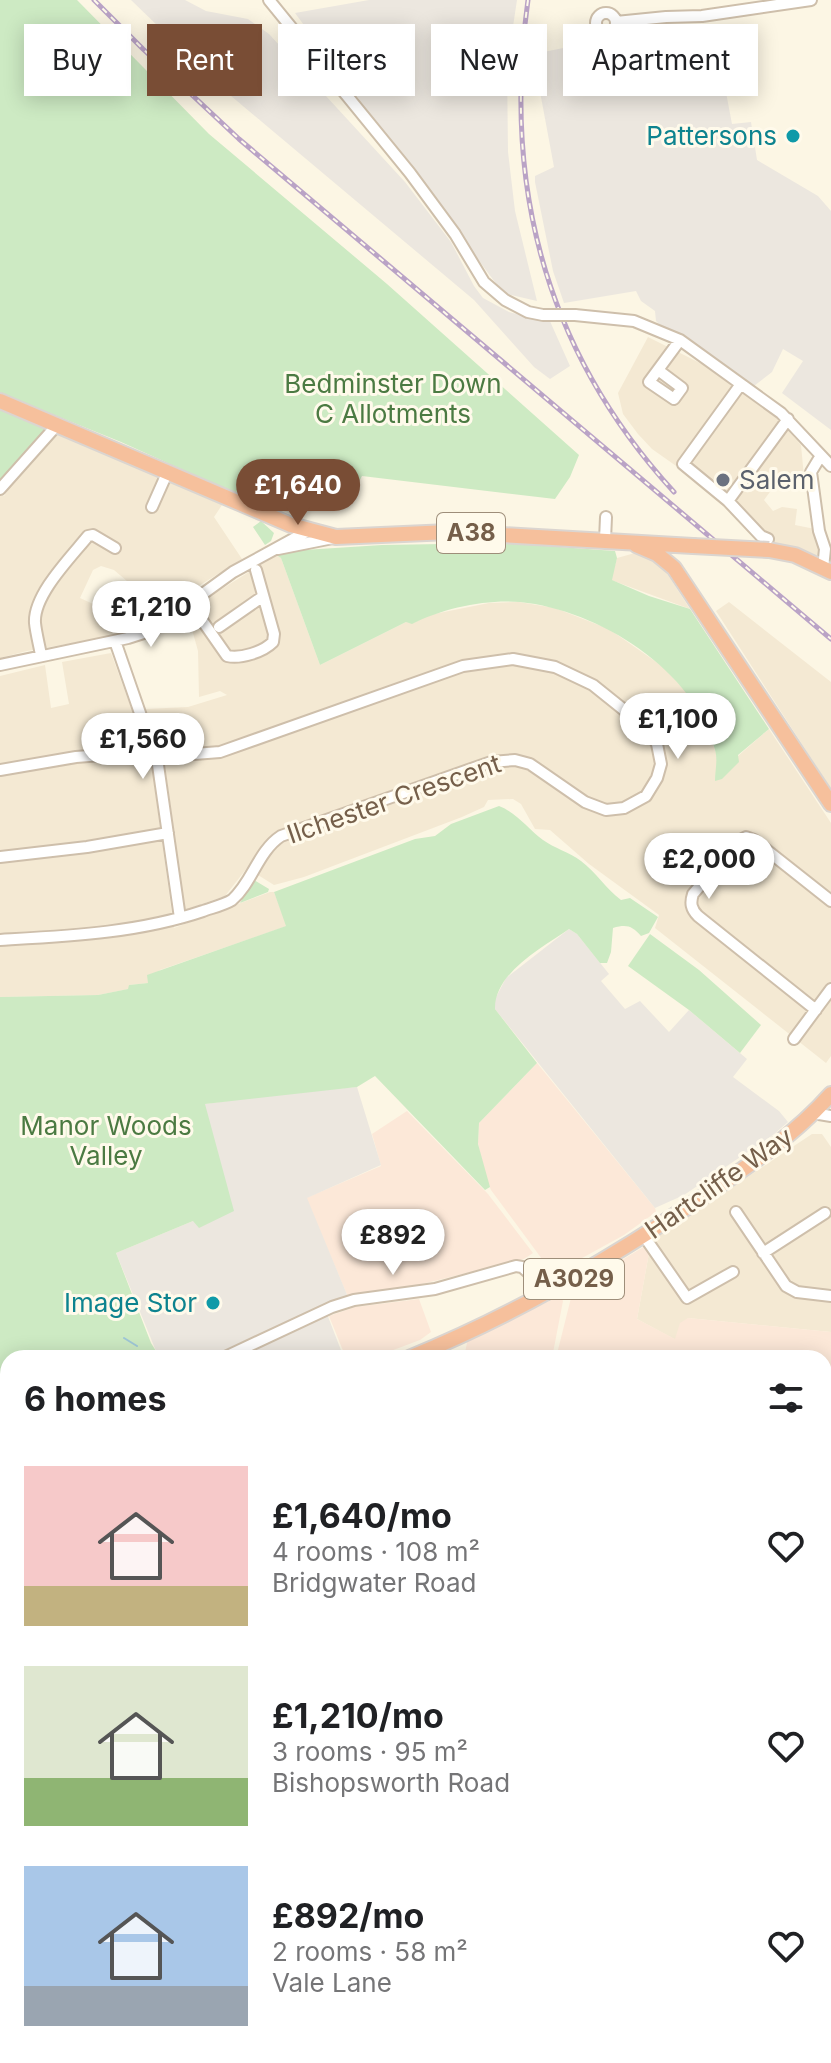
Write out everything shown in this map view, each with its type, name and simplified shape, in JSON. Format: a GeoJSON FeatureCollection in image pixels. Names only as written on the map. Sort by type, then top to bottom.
{"type":"FeatureCollection","features":[{"type":"Feature","properties":{"kind":"highway","name":"A38"},"geometry":{"type":"LineString","coordinates":[[0,401],[275,518],[308,531],[336,537],[449,532],[693,546],[768,544],[827,570]]}},
{"type":"Feature","properties":{"kind":"highway","name":"A38"},"geometry":{"type":"LineString","coordinates":[[613,540],[657,554],[674,568],[831,804]]}},
{"type":"Feature","properties":{"kind":"highway"},"geometry":{"type":"LineString","coordinates":[[674,568],[671,556],[675,551],[693,546]]}},
{"type":"Feature","properties":{"kind":"highway","name":"Hartcliffe Way"},"geometry":{"type":"LineString","coordinates":[[428,1350],[547,1294],[644,1236],[776,1145],[813,1113],[829,1106]]}},
{"type":"Feature","properties":{"kind":"street"},"geometry":{"type":"LineString","coordinates":[[269,0],[410,173],[455,234],[484,282],[505,300],[528,312],[543,315],[634,321],[680,340],[788,419],[831,466]]}},
{"type":"Feature","properties":{"kind":"street"},"geometry":{"type":"LineString","coordinates":[[598,24],[598,18],[607,13],[616,22],[702,16],[811,0]]}},
{"type":"Feature","properties":{"kind":"street"},"geometry":{"type":"LineString","coordinates":[[658,370],[680,340]]}},
{"type":"Feature","properties":{"kind":"street"},"geometry":{"type":"LineString","coordinates":[[741,384],[683,464],[728,501],[768,544]]}},
{"type":"Feature","properties":{"kind":"street"},"geometry":{"type":"LineString","coordinates":[[728,501],[788,419]]}},
{"type":"Feature","properties":{"kind":"street"},"geometry":{"type":"LineString","coordinates":[[0,488],[57,425]]}},
{"type":"Feature","properties":{"kind":"street"},"geometry":{"type":"LineString","coordinates":[[820,457],[811,472],[827,570]]}},
{"type":"Feature","properties":{"kind":"street"},"geometry":{"type":"LineString","coordinates":[[152,507],[168,471]]}},
{"type":"Feature","properties":{"kind":"street"},"geometry":{"type":"LineString","coordinates":[[606,517],[613,540]]}},
{"type":"Feature","properties":{"kind":"street"},"geometry":{"type":"LineString","coordinates":[[269,552],[280,539],[281,532],[275,518]]}},
{"type":"Feature","properties":{"kind":"street"},"geometry":{"type":"LineString","coordinates":[[0,665],[153,630],[233,572],[308,531]]}},
{"type":"Feature","properties":{"kind":"street"},"geometry":{"type":"LineString","coordinates":[[41,655],[35,621],[36,609],[46,590],[88,536],[93,535],[115,548]]}},
{"type":"Feature","properties":{"kind":"street"},"geometry":{"type":"LineString","coordinates":[[269,552],[336,537]]}},
{"type":"Feature","properties":{"kind":"street"},"geometry":{"type":"LineString","coordinates":[[190,603],[215,635],[224,654],[235,658],[265,649],[273,642],[274,631],[256,570]]}},
{"type":"Feature","properties":{"kind":"street"},"geometry":{"type":"LineString","coordinates":[[219,627],[262,597]]}},
{"type":"Feature","properties":{"kind":"street"},"geometry":{"type":"LineString","coordinates":[[115,641],[155,754],[180,918]]}},
{"type":"Feature","properties":{"kind":"street","name":"Ilchester Crescent"},"geometry":{"type":"LineString","coordinates":[[0,770],[76,757],[220,752],[463,666],[480,661],[513,659],[556,667],[593,685],[649,730],[656,740],[660,756],[659,774],[646,796],[631,806],[616,810],[591,806],[539,768],[523,761],[491,762],[281,836],[271,844],[232,899],[180,918],[85,935],[0,940]]}},
{"type":"Feature","properties":{"kind":"street"},"geometry":{"type":"LineString","coordinates":[[0,857],[87,847],[168,833]]}},
{"type":"Feature","properties":{"kind":"street"},"geometry":{"type":"LineString","coordinates":[[816,1010],[698,916],[691,900],[737,842],[746,837],[754,840],[831,901]]}},
{"type":"Feature","properties":{"kind":"street"},"geometry":{"type":"LineString","coordinates":[[794,1039],[831,989]]}},
{"type":"Feature","properties":{"kind":"street"},"geometry":{"type":"LineString","coordinates":[[736,1212],[781,1281],[792,1290],[831,1296]]}},
{"type":"Feature","properties":{"kind":"street"},"geometry":{"type":"LineString","coordinates":[[763,1253],[825,1213]]}},
{"type":"Feature","properties":{"kind":"street"},"geometry":{"type":"LineString","coordinates":[[644,1236],[687,1298],[733,1272]]}},
{"type":"Feature","properties":{"kind":"street"},"geometry":{"type":"LineString","coordinates":[[240,1350],[332,1307],[354,1300],[435,1289],[516,1266],[522,1267],[540,1282],[547,1294]]}},
{"type":"Feature","properties":{"kind":"shaded area"},"geometry":{"type":"Polygon","coordinates":[[[131,0],[185,0],[206,11],[248,19],[255,24],[156,24],[131,0]]]}},
{"type":"Feature","properties":{"kind":"shaded area"},"geometry":{"type":"Polygon","coordinates":[[[369,0],[517,0],[513,24],[431,24],[431,96],[507,96],[508,152],[515,211],[537,301],[503,293],[357,96],[415,96],[415,24],[303,24],[295,13],[369,0]]]}},
{"type":"Feature","properties":{"kind":"shaded area"},"geometry":{"type":"Polygon","coordinates":[[[262,29],[278,44],[278,96],[326,96],[405,182],[451,242],[483,298],[509,312],[538,320],[549,319],[570,366],[550,379],[534,367],[474,300],[231,96],[262,96],[262,29]]]}},
{"type":"Feature","properties":{"kind":"shaded area"},"geometry":{"type":"Polygon","coordinates":[[[563,48],[563,96],[727,96],[732,124],[751,122],[757,160],[818,196],[831,211],[831,430],[782,393],[803,361],[783,349],[772,372],[754,386],[690,340],[659,324],[655,311],[641,301],[636,291],[564,303],[553,271],[535,182],[535,176],[554,167],[541,96],[547,96],[547,51],[563,48]]]}},
{"type":"Feature","properties":{"kind":"shaded area"},"geometry":{"type":"Polygon","coordinates":[[[648,337],[710,368],[779,420],[801,445],[804,477],[778,481],[764,500],[773,511],[782,507],[797,509],[795,525],[815,529],[820,554],[815,556],[761,540],[733,510],[652,449],[638,434],[623,414],[618,393],[648,337]]]}},
{"type":"Feature","properties":{"kind":"shaded area"},"geometry":{"type":"Polygon","coordinates":[[[58,433],[222,505],[214,517],[242,559],[197,587],[168,616],[114,570],[101,566],[93,570],[80,598],[104,609],[143,609],[149,626],[140,631],[0,658],[0,495],[4,496],[58,433]]]}},
{"type":"Feature","properties":{"kind":"shaded area"},"geometry":{"type":"Polygon","coordinates":[[[635,553],[649,556],[662,566],[690,609],[611,580],[617,558],[635,553]]]}},
{"type":"Feature","properties":{"kind":"shaded area"},"geometry":{"type":"Polygon","coordinates":[[[276,555],[281,558],[320,665],[406,622],[413,623],[429,615],[489,603],[519,602],[555,608],[609,629],[662,666],[688,693],[704,719],[716,753],[738,756],[769,729],[831,823],[831,1056],[826,1063],[655,928],[659,915],[589,864],[550,830],[535,829],[521,804],[513,799],[488,800],[484,807],[462,817],[304,877],[274,885],[247,868],[225,896],[185,910],[165,766],[145,709],[188,707],[227,695],[220,691],[199,697],[198,651],[188,615],[217,592],[276,555]]]}},
{"type":"Feature","properties":{"kind":"shaded area"},"geometry":{"type":"Polygon","coordinates":[[[729,602],[831,682],[831,789],[716,611],[729,602]]]}},
{"type":"Feature","properties":{"kind":"shaded area"},"geometry":{"type":"Polygon","coordinates":[[[111,653],[151,762],[174,928],[270,892],[274,892],[287,926],[160,970],[149,983],[129,985],[129,989],[98,995],[0,997],[0,676],[45,665],[51,708],[69,704],[62,662],[111,653]]]}},
{"type":"Feature","properties":{"kind":"shaded area"},"geometry":{"type":"Polygon","coordinates":[[[569,929],[577,934],[609,974],[601,981],[625,1009],[640,1001],[669,1032],[689,1010],[747,1059],[733,1077],[779,1111],[788,1122],[684,1195],[655,1208],[495,1009],[495,999],[506,978],[569,929]]]}},
{"type":"Feature","properties":{"kind":"shaded area"},"geometry":{"type":"Polygon","coordinates":[[[537,1063],[656,1212],[624,1235],[553,1274],[491,1190],[483,1171],[478,1143],[479,1123],[537,1063]]]}},
{"type":"Feature","properties":{"kind":"shaded area"},"geometry":{"type":"Polygon","coordinates":[[[357,1087],[381,1165],[307,1198],[348,1297],[230,1350],[156,1350],[116,1253],[193,1221],[205,1104],[357,1087]]]}},
{"type":"Feature","properties":{"kind":"shaded area"},"geometry":{"type":"Polygon","coordinates":[[[407,1111],[488,1194],[533,1253],[524,1259],[414,1286],[348,1297],[306,1198],[381,1166],[372,1134],[407,1111]]]}},
{"type":"Feature","properties":{"kind":"shaded area"},"geometry":{"type":"Polygon","coordinates":[[[812,1134],[822,1134],[831,1147],[831,1332],[688,1318],[676,1340],[637,1319],[649,1253],[657,1246],[654,1239],[812,1134]]]}},
{"type":"Feature","properties":{"kind":"shaded area"},"geometry":{"type":"Polygon","coordinates":[[[645,1246],[649,1253],[637,1319],[675,1339],[680,1323],[688,1318],[831,1332],[831,1350],[558,1350],[573,1290],[645,1246]]]}},
{"type":"Feature","properties":{"kind":"shaded area"},"geometry":{"type":"Polygon","coordinates":[[[560,1296],[563,1301],[554,1350],[466,1350],[468,1338],[560,1296]]]}},
{"type":"Feature","properties":{"kind":"shaded area"},"geometry":{"type":"Polygon","coordinates":[[[419,1299],[431,1332],[420,1340],[393,1350],[343,1350],[329,1316],[355,1307],[419,1299]]]}},
{"type":"Feature","properties":{"kind":"shaded area"},"geometry":{"type":"Polygon","coordinates":[[[327,1314],[341,1350],[255,1350],[327,1314]]]}},
{"type":"Feature","properties":{"kind":"green space","name":"Bedminster Down C Allotments"},"geometry":{"type":"Polygon","coordinates":[[[0,0],[77,0],[101,24],[24,24],[24,96],[131,96],[131,55],[147,71],[147,96],[172,96],[209,134],[387,284],[579,455],[570,477],[555,499],[362,476],[347,504],[285,479],[270,509],[121,442],[0,393],[0,0]]]}},
{"type":"Feature","properties":{"kind":"green space"},"geometry":{"type":"Polygon","coordinates":[[[0,407],[48,431],[0,483],[0,407]]]}},
{"type":"Feature","properties":{"kind":"green space"},"geometry":{"type":"Polygon","coordinates":[[[261,521],[274,533],[265,545],[253,527],[261,521]]]}},
{"type":"Feature","properties":{"kind":"green space"},"geometry":{"type":"Polygon","coordinates":[[[503,543],[615,551],[617,558],[612,580],[690,609],[769,729],[738,755],[739,762],[722,779],[715,781],[716,754],[704,721],[687,694],[665,670],[611,631],[550,607],[520,602],[465,606],[412,624],[406,622],[320,665],[281,558],[276,555],[288,551],[382,545],[503,543]]]}},
{"type":"Feature","properties":{"kind":"green space","name":"Manor Woods Valley"},"geometry":{"type":"Polygon","coordinates":[[[499,806],[543,840],[581,861],[621,900],[630,898],[658,917],[649,933],[641,936],[629,927],[613,928],[607,963],[600,963],[577,934],[569,929],[522,962],[502,984],[495,1009],[537,1063],[479,1123],[478,1144],[490,1187],[485,1190],[375,1076],[357,1087],[205,1104],[234,1211],[199,1228],[193,1221],[116,1253],[155,1350],[0,1350],[0,997],[98,995],[128,989],[129,985],[148,983],[147,975],[286,926],[274,892],[415,839],[435,836],[451,824],[499,806]]]}},
{"type":"Feature","properties":{"kind":"green space"},"geometry":{"type":"Polygon","coordinates":[[[254,880],[269,889],[268,892],[240,903],[254,880]]]}},
{"type":"Feature","properties":{"kind":"green space"},"geometry":{"type":"Polygon","coordinates":[[[650,934],[699,970],[761,1025],[740,1053],[689,1010],[628,966],[650,934]]]}},
{"type":"Feature","properties":{"kind":"waterway"},"geometry":{"type":"LineString","coordinates":[[124,1338],[137,1346]]}},
{"type":"Feature","properties":{"kind":"railway"},"geometry":{"type":"LineString","coordinates":[[94,0],[239,139],[831,639]]}},
{"type":"Feature","properties":{"kind":"railway"},"geometry":{"type":"LineString","coordinates":[[528,0],[522,69],[522,136],[529,201],[543,264],[565,324],[594,382],[630,438],[674,492]]}},
{"type":"Feature","properties":{"kind":"place","name":"Pattersons"},"geometry":{"type":"Point","coordinates":[793,136]}},
{"type":"Feature","properties":{"kind":"place","name":"Salem"},"geometry":{"type":"Point","coordinates":[723,480]}},
{"type":"Feature","properties":{"kind":"place","name":"Image Stor"},"geometry":{"type":"Point","coordinates":[213,1303]}}]}
